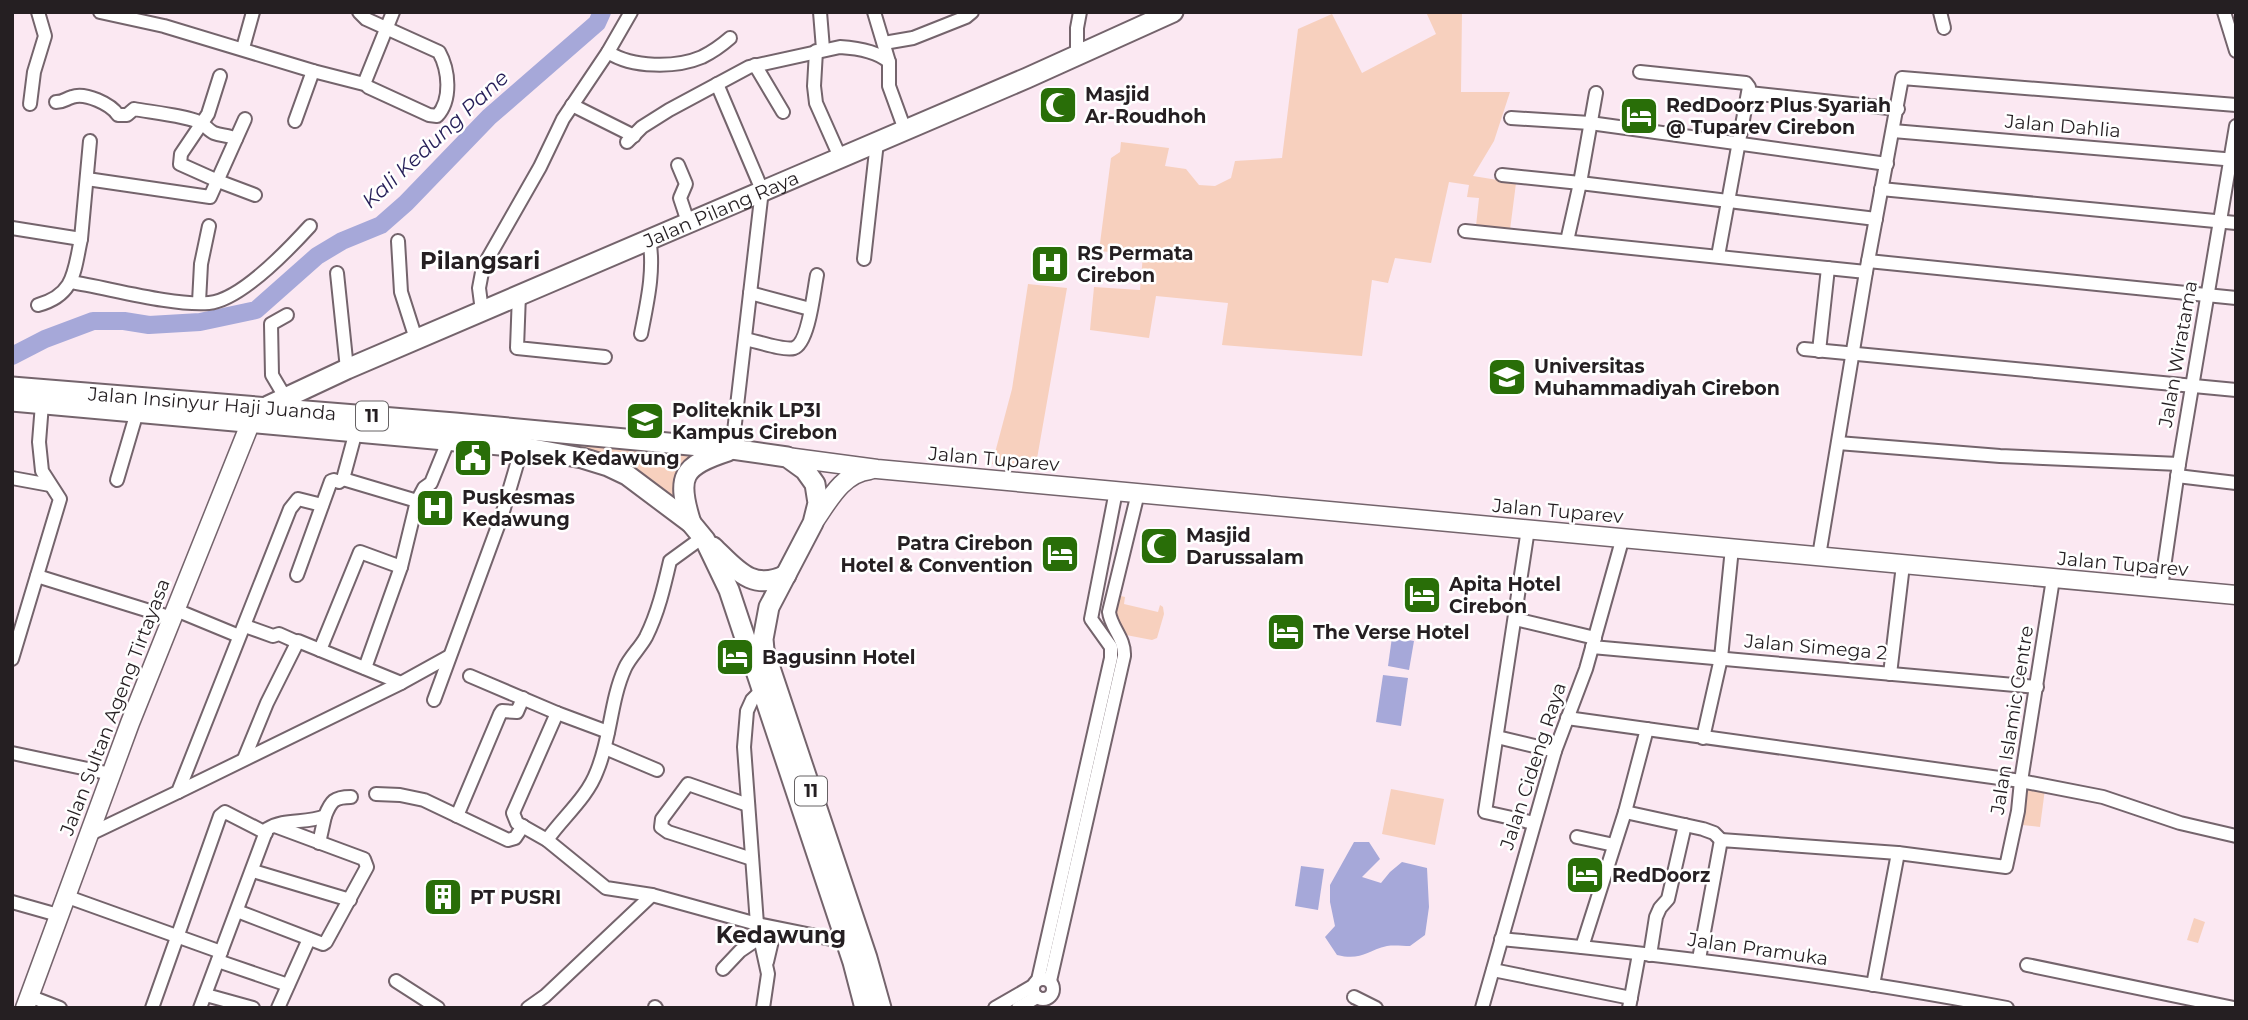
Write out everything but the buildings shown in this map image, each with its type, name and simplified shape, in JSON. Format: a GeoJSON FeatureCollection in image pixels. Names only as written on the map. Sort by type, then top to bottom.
{"type":"FeatureCollection","features":[{"type":"Feature","properties":{"kind":"highway","name":"Jalan Pilang Raya"},"geometry":{"type":"LineString","coordinates":[[289,411],[347,369],[1173,12]]}},
{"type":"Feature","properties":{"kind":"highway","name":"Jalan Insinyur Haji Juanda"},"geometry":{"type":"LineString","coordinates":[[12,387],[137,412],[250,424],[289,411],[732,449],[787,457]]}},
{"type":"Feature","properties":{"kind":"highway","name":"Jalan Insinyur Haji Juanda"},"geometry":{"type":"LineString","coordinates":[[12,401],[42,404],[81,400],[267,406],[356,431],[449,439],[566,454],[608,466],[627,475],[700,533]]}},
{"type":"Feature","properties":{"kind":"highway"},"geometry":{"type":"LineString","coordinates":[[732,449],[697,463],[685,477],[682,490],[700,533],[750,579],[773,582],[786,575]]}},
{"type":"Feature","properties":{"kind":"highway","name":"11"},"geometry":{"type":"LineString","coordinates":[[787,457],[805,471],[815,484],[818,503],[813,523],[769,607],[763,639],[764,650],[796,768],[824,854],[860,960],[881,1008]]}},
{"type":"Feature","properties":{"kind":"highway","name":"11"},"geometry":{"type":"LineString","coordinates":[[700,533],[729,590],[763,689],[796,768]]}},
{"type":"Feature","properties":{"kind":"highway","name":"11"},"geometry":{"type":"LineString","coordinates":[[824,854],[846,942],[860,960],[865,1008]]}},
{"type":"Feature","properties":{"kind":"main road","name":"Jalan Sultan Ageng Tirtayasa"},"geometry":{"type":"LineString","coordinates":[[27,1002],[111,774],[250,424]]}},
{"type":"Feature","properties":{"kind":"main road","name":"Jalan Tuparev"},"geometry":{"type":"LineString","coordinates":[[787,457],[1134,507],[1528,529],[2236,595]]}},
{"type":"Feature","properties":{"kind":"main road"},"geometry":{"type":"LineString","coordinates":[[813,523],[844,481],[860,471],[877,469]]}},
{"type":"Feature","properties":{"kind":"street"},"geometry":{"type":"LineString","coordinates":[[30,104],[34,72],[45,36],[38,12]]}},
{"type":"Feature","properties":{"kind":"street"},"geometry":{"type":"LineString","coordinates":[[100,12],[166,19],[313,71],[364,84],[393,12]]}},
{"type":"Feature","properties":{"kind":"street"},"geometry":{"type":"LineString","coordinates":[[243,48],[253,12]]}},
{"type":"Feature","properties":{"kind":"street"},"geometry":{"type":"LineString","coordinates":[[359,12],[366,19],[387,26],[439,52],[443,59],[447,87],[444,109],[437,116],[429,115],[368,87]]}},
{"type":"Feature","properties":{"kind":"street"},"geometry":{"type":"LineString","coordinates":[[482,311],[479,288],[483,267],[572,105],[631,12]]}},
{"type":"Feature","properties":{"kind":"street"},"geometry":{"type":"LineString","coordinates":[[820,12],[814,86],[816,103],[839,157]]}},
{"type":"Feature","properties":{"kind":"street"},"geometry":{"type":"LineString","coordinates":[[874,12],[889,62],[889,86],[905,130]]}},
{"type":"Feature","properties":{"kind":"street"},"geometry":{"type":"LineString","coordinates":[[884,43],[913,38],[966,17],[972,12]]}},
{"type":"Feature","properties":{"kind":"street"},"geometry":{"type":"LineString","coordinates":[[1077,54],[1080,12]]}},
{"type":"Feature","properties":{"kind":"street"},"geometry":{"type":"LineString","coordinates":[[1940,12],[1944,28]]}},
{"type":"Feature","properties":{"kind":"street"},"geometry":{"type":"LineString","coordinates":[[2224,12],[2236,51]]}},
{"type":"Feature","properties":{"kind":"street"},"geometry":{"type":"LineString","coordinates":[[608,52],[616,57],[645,64],[679,62],[701,57],[730,38]]}},
{"type":"Feature","properties":{"kind":"street"},"geometry":{"type":"LineString","coordinates":[[572,105],[630,139],[642,127],[669,110],[732,74],[755,65],[839,47],[880,55],[889,62]]}},
{"type":"Feature","properties":{"kind":"street"},"geometry":{"type":"LineString","coordinates":[[755,65],[783,112]]}},
{"type":"Feature","properties":{"kind":"street"},"geometry":{"type":"LineString","coordinates":[[295,121],[313,71]]}},
{"type":"Feature","properties":{"kind":"street"},"geometry":{"type":"LineString","coordinates":[[1640,72],[1746,83],[1749,93],[1718,256]]}},
{"type":"Feature","properties":{"kind":"street"},"geometry":{"type":"LineString","coordinates":[[220,76],[203,124],[179,159],[184,166],[255,195]]}},
{"type":"Feature","properties":{"kind":"street"},"geometry":{"type":"LineString","coordinates":[[1819,556],[1867,267],[1903,77],[2236,104]]}},
{"type":"Feature","properties":{"kind":"street"},"geometry":{"type":"LineString","coordinates":[[717,84],[762,190],[732,449]]}},
{"type":"Feature","properties":{"kind":"street"},"geometry":{"type":"LineString","coordinates":[[1567,242],[1596,93]]}},
{"type":"Feature","properties":{"kind":"street"},"geometry":{"type":"LineString","coordinates":[[1749,93],[1898,109]]}},
{"type":"Feature","properties":{"kind":"street"},"geometry":{"type":"LineString","coordinates":[[56,102],[87,96],[113,108],[118,115],[127,115],[134,109],[203,124],[211,132],[236,139]]}},
{"type":"Feature","properties":{"kind":"street"},"geometry":{"type":"LineString","coordinates":[[1511,118],[1590,123],[1887,164]]}},
{"type":"Feature","properties":{"kind":"street"},"geometry":{"type":"LineString","coordinates":[[87,179],[210,197],[245,119]]}},
{"type":"Feature","properties":{"kind":"street","name":"Jalan Wiratama"},"geometry":{"type":"LineString","coordinates":[[2161,589],[2192,386],[2233,160],[2236,125]]}},
{"type":"Feature","properties":{"kind":"street","name":"Jalan Dahlia"},"geometry":{"type":"LineString","coordinates":[[1893,131],[2233,160]]}},
{"type":"Feature","properties":{"kind":"street"},"geometry":{"type":"LineString","coordinates":[[38,305],[48,303],[64,292],[71,282],[81,239],[90,141]]}},
{"type":"Feature","properties":{"kind":"street"},"geometry":{"type":"LineString","coordinates":[[864,259],[877,142]]}},
{"type":"Feature","properties":{"kind":"street"},"geometry":{"type":"LineString","coordinates":[[678,165],[686,184],[680,198],[688,222]]}},
{"type":"Feature","properties":{"kind":"street"},"geometry":{"type":"LineString","coordinates":[[1502,175],[1876,219]]}},
{"type":"Feature","properties":{"kind":"street"},"geometry":{"type":"LineString","coordinates":[[1881,189],[2236,223]]}},
{"type":"Feature","properties":{"kind":"street"},"geometry":{"type":"LineString","coordinates":[[198,302],[201,264],[209,226]]}},
{"type":"Feature","properties":{"kind":"street"},"geometry":{"type":"LineString","coordinates":[[71,282],[166,299],[209,303],[223,299],[240,289],[267,268],[310,226]]}},
{"type":"Feature","properties":{"kind":"street"},"geometry":{"type":"LineString","coordinates":[[12,228],[81,239]]}},
{"type":"Feature","properties":{"kind":"street"},"geometry":{"type":"LineString","coordinates":[[1465,231],[1828,268],[1867,267],[2236,298]]}},
{"type":"Feature","properties":{"kind":"street"},"geometry":{"type":"LineString","coordinates":[[641,334],[649,293],[649,239]]}},
{"type":"Feature","properties":{"kind":"street"},"geometry":{"type":"LineString","coordinates":[[398,241],[401,292],[416,339]]}},
{"type":"Feature","properties":{"kind":"street"},"geometry":{"type":"LineString","coordinates":[[1819,351],[1828,268]]}},
{"type":"Feature","properties":{"kind":"street"},"geometry":{"type":"LineString","coordinates":[[337,273],[347,369]]}},
{"type":"Feature","properties":{"kind":"street"},"geometry":{"type":"LineString","coordinates":[[745,339],[788,348],[796,347],[802,341],[817,275]]}},
{"type":"Feature","properties":{"kind":"street"},"geometry":{"type":"LineString","coordinates":[[750,293],[810,309]]}},
{"type":"Feature","properties":{"kind":"street"},"geometry":{"type":"LineString","coordinates":[[519,294],[517,348],[605,357]]}},
{"type":"Feature","properties":{"kind":"street"},"geometry":{"type":"LineString","coordinates":[[287,315],[271,324],[272,375],[289,411]]}},
{"type":"Feature","properties":{"kind":"street"},"geometry":{"type":"LineString","coordinates":[[1804,349],[2236,390]]}},
{"type":"Feature","properties":{"kind":"street"},"geometry":{"type":"LineString","coordinates":[[12,659],[60,499],[43,477],[40,463],[42,404]]}},
{"type":"Feature","properties":{"kind":"street"},"geometry":{"type":"LineString","coordinates":[[117,480],[137,412]]}},
{"type":"Feature","properties":{"kind":"street"},"geometry":{"type":"LineString","coordinates":[[343,479],[356,431]]}},
{"type":"Feature","properties":{"kind":"street"},"geometry":{"type":"LineString","coordinates":[[365,668],[401,567],[417,502],[424,488],[431,483],[449,439]]}},
{"type":"Feature","properties":{"kind":"street"},"geometry":{"type":"LineString","coordinates":[[1838,443],[2178,470],[2236,483]]}},
{"type":"Feature","properties":{"kind":"street"},"geometry":{"type":"LineString","coordinates":[[433,700],[498,526],[522,447]]}},
{"type":"Feature","properties":{"kind":"street"},"geometry":{"type":"LineString","coordinates":[[12,478],[50,485]]}},
{"type":"Feature","properties":{"kind":"street"},"geometry":{"type":"LineString","coordinates":[[297,575],[331,481],[339,482],[343,479],[417,502]]}},
{"type":"Feature","properties":{"kind":"street"},"geometry":{"type":"LineString","coordinates":[[178,793],[295,501],[305,499],[322,505]]}},
{"type":"Feature","properties":{"kind":"street"},"geometry":{"type":"LineString","coordinates":[[1018,1008],[1039,986],[1099,737],[1112,652],[1091,619],[1115,505]]}},
{"type":"Feature","properties":{"kind":"street"},"geometry":{"type":"LineString","coordinates":[[1099,737],[1124,647],[1109,612],[1134,507]]}},
{"type":"Feature","properties":{"kind":"street"},"geometry":{"type":"LineString","coordinates":[[1528,529],[1485,812],[1534,823]]}},
{"type":"Feature","properties":{"kind":"street"},"geometry":{"type":"LineString","coordinates":[[547,840],[587,790],[597,773],[625,667],[645,639],[661,599],[670,561],[700,533]]}},
{"type":"Feature","properties":{"kind":"street","name":"Jalan Cideng Raya"},"geometry":{"type":"LineString","coordinates":[[1482,1008],[1555,751],[1594,643],[1623,537]]}},
{"type":"Feature","properties":{"kind":"street"},"geometry":{"type":"LineString","coordinates":[[1703,738],[1721,658],[1732,548]]}},
{"type":"Feature","properties":{"kind":"street"},"geometry":{"type":"LineString","coordinates":[[320,650],[360,552],[401,567]]}},
{"type":"Feature","properties":{"kind":"street"},"geometry":{"type":"LineString","coordinates":[[1890,674],[1903,565]]}},
{"type":"Feature","properties":{"kind":"street"},"geometry":{"type":"LineString","coordinates":[[37,576],[242,631],[273,636],[279,634],[401,683]]}},
{"type":"Feature","properties":{"kind":"street","name":"Jalan Islamic Centre"},"geometry":{"type":"LineString","coordinates":[[1898,853],[2006,867],[2018,811],[2053,579]]}},
{"type":"Feature","properties":{"kind":"street","name":"Jalan Simega 2"},"geometry":{"type":"LineString","coordinates":[[1515,619],[1594,643],[1721,658],[2037,687]]}},
{"type":"Feature","properties":{"kind":"street"},"geometry":{"type":"LineString","coordinates":[[244,759],[267,703],[297,642]]}},
{"type":"Feature","properties":{"kind":"street"},"geometry":{"type":"LineString","coordinates":[[88,835],[401,683],[448,657]]}},
{"type":"Feature","properties":{"kind":"street"},"geometry":{"type":"LineString","coordinates":[[470,676],[608,732]]}},
{"type":"Feature","properties":{"kind":"street"},"geometry":{"type":"LineString","coordinates":[[763,689],[752,700],[744,727],[758,931],[768,982],[763,1008]]}},
{"type":"Feature","properties":{"kind":"street"},"geometry":{"type":"LineString","coordinates":[[457,816],[500,714],[502,711],[517,712],[523,698]]}},
{"type":"Feature","properties":{"kind":"street"},"geometry":{"type":"LineString","coordinates":[[557,713],[515,803],[514,818],[523,826],[547,840],[606,888],[652,895],[758,931],[775,928],[846,942]]}},
{"type":"Feature","properties":{"kind":"street"},"geometry":{"type":"LineString","coordinates":[[1567,718],[2021,781],[2103,797],[2180,823],[2236,836]]}},
{"type":"Feature","properties":{"kind":"street"},"geometry":{"type":"LineString","coordinates":[[1582,947],[1625,812],[1647,729]]}},
{"type":"Feature","properties":{"kind":"street"},"geometry":{"type":"LineString","coordinates":[[1497,737],[1555,751]]}},
{"type":"Feature","properties":{"kind":"street"},"geometry":{"type":"LineString","coordinates":[[605,748],[657,769]]}},
{"type":"Feature","properties":{"kind":"street"},"geometry":{"type":"LineString","coordinates":[[12,752],[111,774]]}},
{"type":"Feature","properties":{"kind":"street"},"geometry":{"type":"LineString","coordinates":[[748,805],[688,784],[662,819],[662,827],[668,832],[752,859]]}},
{"type":"Feature","properties":{"kind":"street"},"geometry":{"type":"LineString","coordinates":[[376,794],[415,798],[508,840],[515,838],[523,826]]}},
{"type":"Feature","properties":{"kind":"street"},"geometry":{"type":"LineString","coordinates":[[319,844],[330,803],[337,797],[351,797]]}},
{"type":"Feature","properties":{"kind":"street"},"geometry":{"type":"LineString","coordinates":[[1625,812],[1714,833],[1721,840],[1898,853],[1873,985]]}},
{"type":"Feature","properties":{"kind":"street"},"geometry":{"type":"LineString","coordinates":[[152,1008],[220,816],[225,813],[364,859],[367,863],[326,942],[320,944],[237,911]]}},
{"type":"Feature","properties":{"kind":"street"},"geometry":{"type":"LineString","coordinates":[[200,1008],[270,829],[293,820],[313,820],[325,816]]}},
{"type":"Feature","properties":{"kind":"street"},"geometry":{"type":"LineString","coordinates":[[1493,970],[1630,1003],[1656,917],[1668,899],[1685,825]]}},
{"type":"Feature","properties":{"kind":"street"},"geometry":{"type":"LineString","coordinates":[[1577,837],[1614,845]]}},
{"type":"Feature","properties":{"kind":"street"},"geometry":{"type":"LineString","coordinates":[[1699,959],[1721,840]]}},
{"type":"Feature","properties":{"kind":"street"},"geometry":{"type":"LineString","coordinates":[[253,871],[350,900]]}},
{"type":"Feature","properties":{"kind":"street"},"geometry":{"type":"LineString","coordinates":[[535,1006],[652,895]]}},
{"type":"Feature","properties":{"kind":"street"},"geometry":{"type":"LineString","coordinates":[[65,897],[177,936],[288,985]]}},
{"type":"Feature","properties":{"kind":"street"},"geometry":{"type":"LineString","coordinates":[[12,902],[58,915]]}},
{"type":"Feature","properties":{"kind":"street"},"geometry":{"type":"LineString","coordinates":[[766,966],[775,928]]}},
{"type":"Feature","properties":{"kind":"street"},"geometry":{"type":"LineString","coordinates":[[723,969],[758,931]]}},
{"type":"Feature","properties":{"kind":"street"},"geometry":{"type":"LineString","coordinates":[[278,1008],[309,939]]}},
{"type":"Feature","properties":{"kind":"street","name":"Jalan Pramuka"},"geometry":{"type":"LineString","coordinates":[[1501,939],[1699,959],[2007,1008]]}},
{"type":"Feature","properties":{"kind":"street"},"geometry":{"type":"LineString","coordinates":[[2026,965],[2234,1008]]}},
{"type":"Feature","properties":{"kind":"street"},"geometry":{"type":"LineString","coordinates":[[396,981],[438,1008]]}},
{"type":"Feature","properties":{"kind":"street"},"geometry":{"type":"LineString","coordinates":[[995,1008],[1039,986]]}},
{"type":"Feature","properties":{"kind":"street"},"geometry":{"type":"LineString","coordinates":[[206,995],[253,1008]]}},
{"type":"Feature","properties":{"kind":"street"},"geometry":{"type":"LineString","coordinates":[[1354,997],[1376,1008]]}},
{"type":"Feature","properties":{"kind":"street"},"geometry":{"type":"LineString","coordinates":[[27,1002],[60,1008]]}},
{"type":"Feature","properties":{"kind":"shaded area"},"geometry":{"type":"Polygon","coordinates":[[[1426,12],[1462,12],[1461,92],[1510,92],[1494,141],[1473,176],[1516,183],[1510,230],[1476,226],[1479,198],[1467,197],[1469,185],[1449,182],[1431,263],[1395,258],[1388,283],[1372,280],[1362,356],[1222,345],[1228,303],[1156,296],[1149,338],[1090,330],[1094,287],[1140,290],[1143,255],[1099,251],[1111,158],[1120,152],[1121,142],[1169,148],[1165,166],[1186,169],[1199,185],[1215,186],[1231,178],[1235,161],[1282,158],[1298,29],[1332,14],[1362,73],[1436,34],[1426,12]]]}},
{"type":"Feature","properties":{"kind":"shaded area"},"geometry":{"type":"Polygon","coordinates":[[[1028,284],[1067,288],[1035,470],[992,464],[1012,389],[1028,284]]]}},
{"type":"Feature","properties":{"kind":"shaded area"},"geometry":{"type":"Polygon","coordinates":[[[555,441],[701,454],[677,480],[673,499],[647,477],[618,461],[555,441]]]}},
{"type":"Feature","properties":{"kind":"shaded area"},"geometry":{"type":"Polygon","coordinates":[[[1121,596],[1125,597],[1124,604],[1158,612],[1160,605],[1163,607],[1164,614],[1157,638],[1152,640],[1126,635],[1117,616],[1121,596]]]}},
{"type":"Feature","properties":{"kind":"shaded area"},"geometry":{"type":"Polygon","coordinates":[[[2028,787],[2045,789],[2040,827],[2022,825],[2028,787]]]}},
{"type":"Feature","properties":{"kind":"shaded area"},"geometry":{"type":"Polygon","coordinates":[[[1391,789],[1444,799],[1435,845],[1382,834],[1391,789]]]}},
{"type":"Feature","properties":{"kind":"shaded area"},"geometry":{"type":"Polygon","coordinates":[[[2194,918],[2205,922],[2198,943],[2187,940],[2194,918]]]}},
{"type":"Feature","properties":{"kind":"water"},"geometry":{"type":"Polygon","coordinates":[[[1392,637],[1414,641],[1409,670],[1388,666],[1392,637]]]}},
{"type":"Feature","properties":{"kind":"water"},"geometry":{"type":"Polygon","coordinates":[[[1383,675],[1408,678],[1401,726],[1376,722],[1383,675]]]}},
{"type":"Feature","properties":{"kind":"water"},"geometry":{"type":"Polygon","coordinates":[[[1354,842],[1369,842],[1380,859],[1362,877],[1381,883],[1402,862],[1427,868],[1429,907],[1425,935],[1410,946],[1387,946],[1358,956],[1345,957],[1337,955],[1325,937],[1335,926],[1330,885],[1354,842]]]}},
{"type":"Feature","properties":{"kind":"water"},"geometry":{"type":"Polygon","coordinates":[[[1301,866],[1324,869],[1318,910],[1295,906],[1301,866]]]}},
{"type":"Feature","properties":{"kind":"waterway","name":"Kali Kedung Pane"},"geometry":{"type":"LineString","coordinates":[[12,356],[45,339],[93,321],[124,321],[149,325],[200,322],[256,310],[317,256],[342,241],[381,225],[406,203],[489,117],[597,23],[602,12]]}},
{"type":"Feature","properties":{"kind":"place","name":"Masjid Ar-Roudhoh"},"geometry":{"type":"Point","coordinates":[1058,105]}},
{"type":"Feature","properties":{"kind":"place","name":"RedDoorz Plus Syariah @ Tuparev Cirebon"},"geometry":{"type":"Point","coordinates":[1639,116]}},
{"type":"Feature","properties":{"kind":"place","name":"RS Permata Cirebon"},"geometry":{"type":"Point","coordinates":[1050,264]}},
{"type":"Feature","properties":{"kind":"place","name":"Universitas Muhammadiyah Cirebon"},"geometry":{"type":"Point","coordinates":[1507,377]}},
{"type":"Feature","properties":{"kind":"place","name":"Politeknik LP3I Kampus Cirebon"},"geometry":{"type":"Point","coordinates":[645,421]}},
{"type":"Feature","properties":{"kind":"place","name":"Polsek Kedawung"},"geometry":{"type":"Point","coordinates":[473,458]}},
{"type":"Feature","properties":{"kind":"place","name":"Puskesmas Kedawung"},"geometry":{"type":"Point","coordinates":[435,508]}},
{"type":"Feature","properties":{"kind":"place","name":"Masjid Darussalam"},"geometry":{"type":"Point","coordinates":[1159,546]}},
{"type":"Feature","properties":{"kind":"place","name":"Patra Cirebon Hotel & Convention"},"geometry":{"type":"Point","coordinates":[1060,554]}},
{"type":"Feature","properties":{"kind":"place","name":"Apita Hotel Cirebon"},"geometry":{"type":"Point","coordinates":[1422,595]}},
{"type":"Feature","properties":{"kind":"place","name":"The Verse Hotel"},"geometry":{"type":"Point","coordinates":[1286,632]}},
{"type":"Feature","properties":{"kind":"place","name":"Bagusinn Hotel"},"geometry":{"type":"Point","coordinates":[735,657]}},
{"type":"Feature","properties":{"kind":"place","name":"RedDoorz"},"geometry":{"type":"Point","coordinates":[1585,875]}},
{"type":"Feature","properties":{"kind":"place","name":"PT PUSRI"},"geometry":{"type":"Point","coordinates":[443,897]}},
{"type":"Feature","properties":{"kind":"district","name":"Pilangsari"},"geometry":{"type":"Point","coordinates":[480,261]}},
{"type":"Feature","properties":{"kind":"district","name":"Kedawung"},"geometry":{"type":"Point","coordinates":[781,935]}}]}
